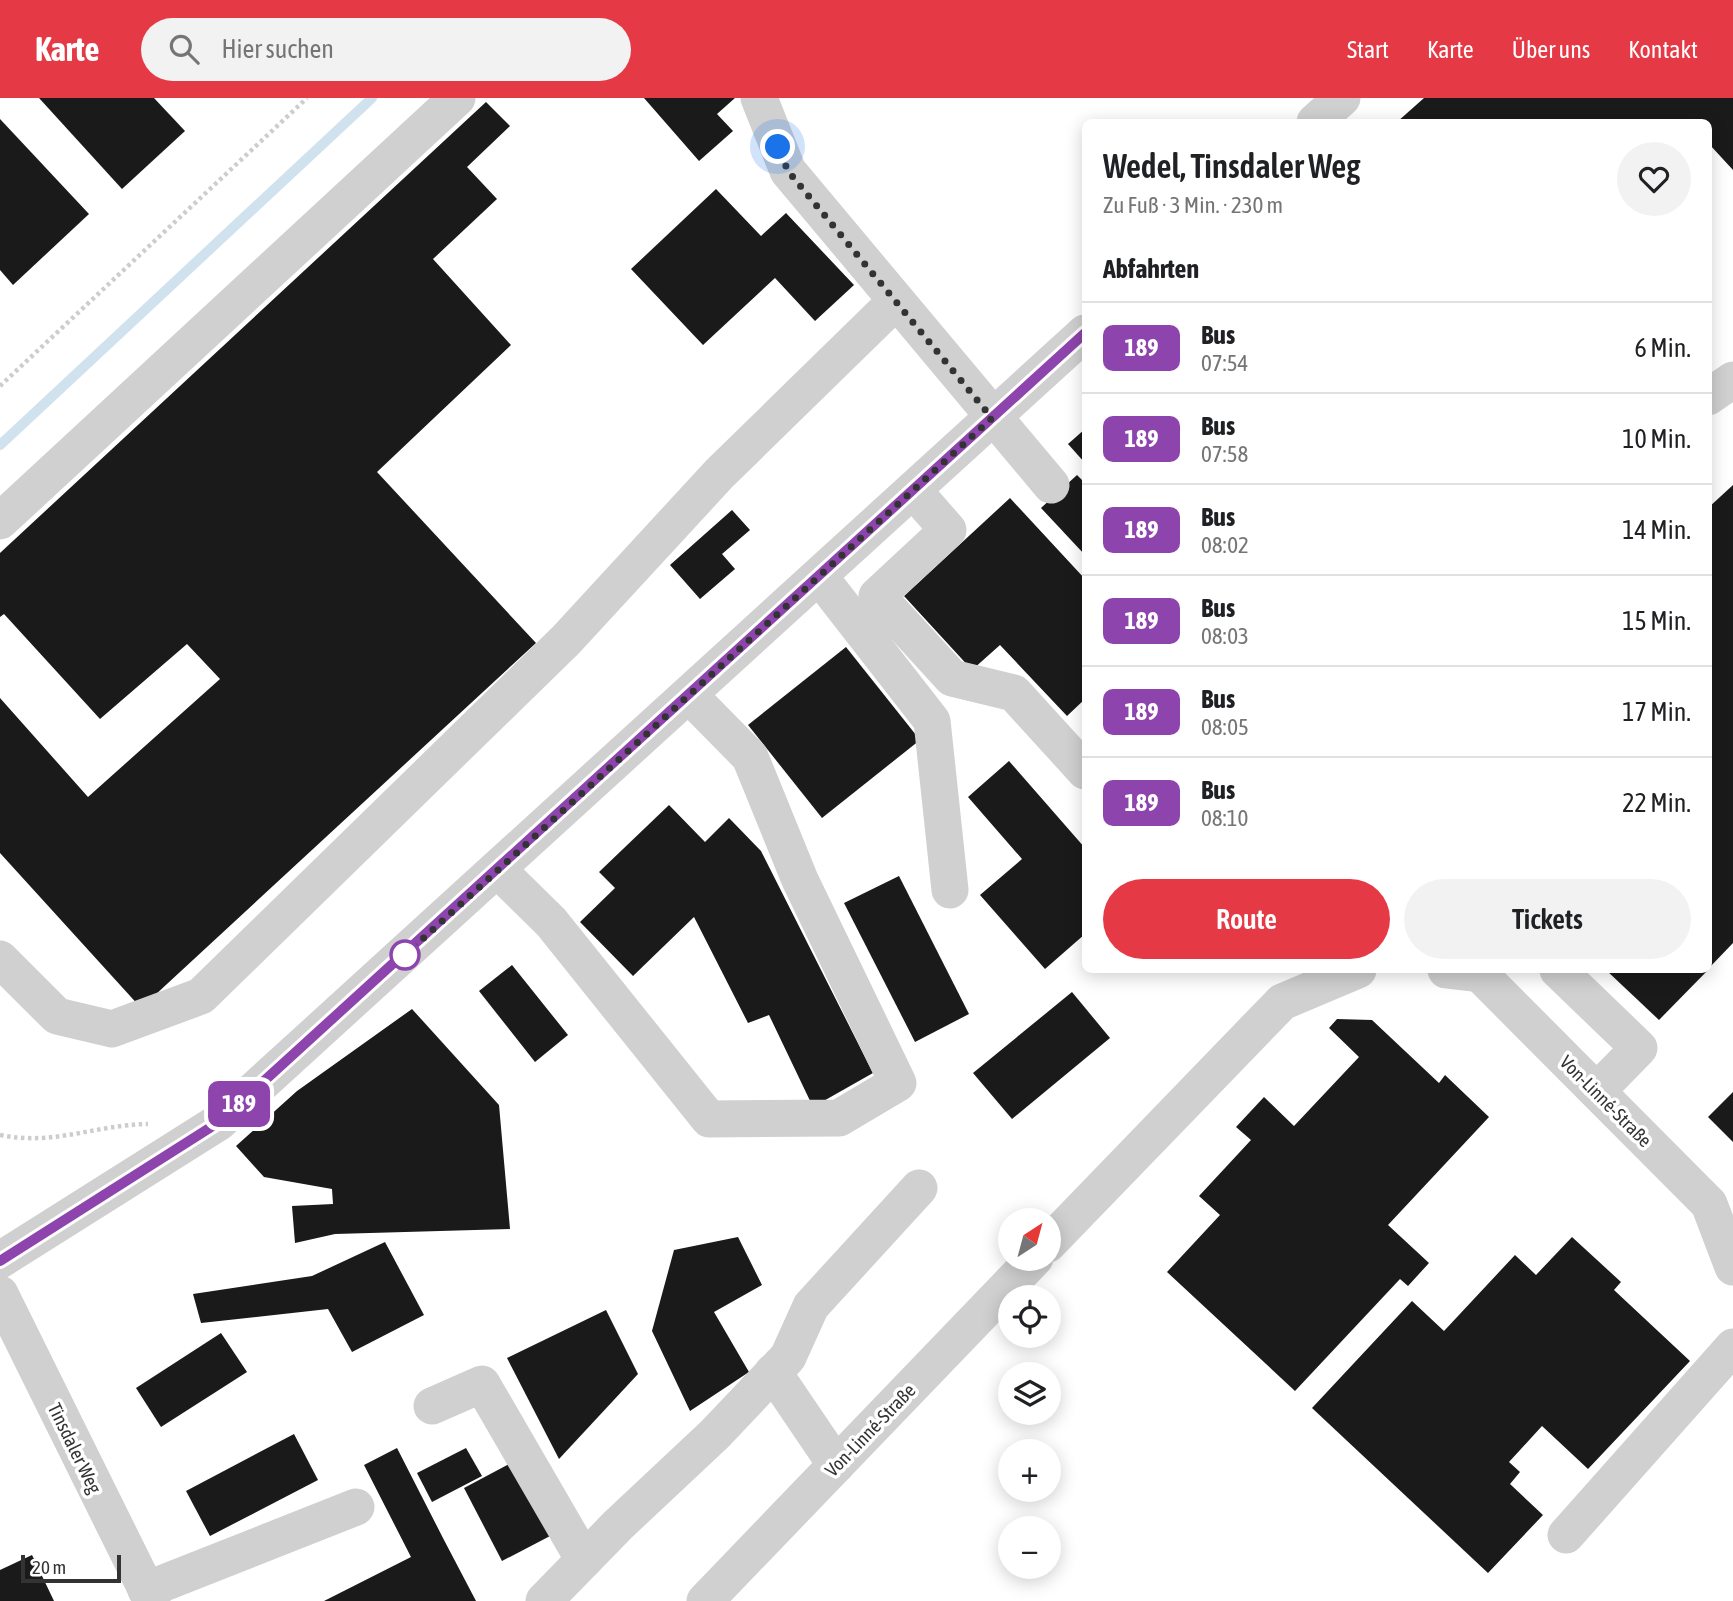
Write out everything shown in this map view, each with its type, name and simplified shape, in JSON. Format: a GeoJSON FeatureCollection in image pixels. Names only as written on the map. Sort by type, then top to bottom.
{"type":"FeatureCollection","features":[{"type":"Feature","properties":{"kind":"street"},"geometry":{"type":"LineString","coordinates":[[0,521],[457,98]]}},
{"type":"Feature","properties":{"kind":"street"},"geometry":{"type":"LineString","coordinates":[[759,98],[788,171],[992,418],[1051,485]]}},
{"type":"Feature","properties":{"kind":"street"},"geometry":{"type":"LineString","coordinates":[[1318,119],[1342,98]]}},
{"type":"Feature","properties":{"kind":"street"},"geometry":{"type":"LineString","coordinates":[[0,959],[57,1016],[112,1029],[201,996],[566,640],[719,474],[896,301]]}},
{"type":"Feature","properties":{"kind":"street"},"geometry":{"type":"LineString","coordinates":[[0,1261],[219,1122],[1082,336]]}},
{"type":"Feature","properties":{"kind":"street"},"geometry":{"type":"LineString","coordinates":[[1712,394],[1733,380]]}},
{"type":"Feature","properties":{"kind":"street"},"geometry":{"type":"LineString","coordinates":[[913,491],[948,530],[877,596],[952,678],[1014,693],[1082,768]]}},
{"type":"Feature","properties":{"kind":"street"},"geometry":{"type":"LineString","coordinates":[[820,576],[932,721],[950,890]]}},
{"type":"Feature","properties":{"kind":"street"},"geometry":{"type":"LineString","coordinates":[[498,870],[551,922],[709,1119],[839,1118],[898,1083],[800,880],[750,757],[689,695]]}},
{"type":"Feature","properties":{"kind":"street"},"geometry":{"type":"LineString","coordinates":[[1061,1231],[1282,1002],[1351,973]]}},
{"type":"Feature","properties":{"kind":"street","name":"Von-Linné-Straße"},"geometry":{"type":"LineString","coordinates":[[1472,973],[1480,974],[1709,1205],[1733,1267]]}},
{"type":"Feature","properties":{"kind":"street"},"geometry":{"type":"LineString","coordinates":[[1561,973],[1639,1048],[1597,1091]]}},
{"type":"Feature","properties":{"kind":"street"},"geometry":{"type":"LineString","coordinates":[[544,1601],[715,1434],[788,1357],[811,1306],[919,1188]]}},
{"type":"Feature","properties":{"kind":"street","name":"Von-Linné-Straße"},"geometry":{"type":"LineString","coordinates":[[705,1601],[1023,1271]]}},
{"type":"Feature","properties":{"kind":"street","name":"Tinsdaler Weg"},"geometry":{"type":"LineString","coordinates":[[0,1294],[149,1596]]}},
{"type":"Feature","properties":{"kind":"street"},"geometry":{"type":"LineString","coordinates":[[1566,1535],[1733,1347]]}},
{"type":"Feature","properties":{"kind":"street"},"geometry":{"type":"LineString","coordinates":[[773,1373],[836,1465]]}},
{"type":"Feature","properties":{"kind":"street"},"geometry":{"type":"LineString","coordinates":[[432,1406],[482,1384],[584,1560]]}},
{"type":"Feature","properties":{"kind":"street"},"geometry":{"type":"LineString","coordinates":[[149,1596],[356,1507]]}},
{"type":"Feature","properties":{"kind":"path"},"geometry":{"type":"LineString","coordinates":[[0,386],[307,98]]}},
{"type":"Feature","properties":{"kind":"path"},"geometry":{"type":"LineString","coordinates":[[0,1135],[30,1141],[119,1125],[156,1124]]}},
{"type":"Feature","properties":{"kind":"building"},"geometry":{"type":"Polygon","coordinates":[[[39,98],[154,98],[185,131],[122,189],[39,98]]]}},
{"type":"Feature","properties":{"kind":"building"},"geometry":{"type":"Polygon","coordinates":[[[644,98],[735,98],[717,114],[733,131],[699,161],[644,98]]]}},
{"type":"Feature","properties":{"kind":"building"},"geometry":{"type":"Polygon","coordinates":[[[1424,98],[1733,98],[1733,170],[1712,147],[1712,119],[1400,119],[1424,98]]]}},
{"type":"Feature","properties":{"kind":"building"},"geometry":{"type":"Polygon","coordinates":[[[486,102],[510,126],[467,167],[497,199],[433,259],[511,345],[377,472],[536,643],[141,1008],[0,853],[0,698],[88,797],[220,679],[187,644],[100,719],[4,614],[0,617],[0,553],[486,102]]]}},
{"type":"Feature","properties":{"kind":"building"},"geometry":{"type":"Polygon","coordinates":[[[0,119],[89,214],[13,285],[0,270],[0,119]]]}},
{"type":"Feature","properties":{"kind":"building"},"geometry":{"type":"Polygon","coordinates":[[[716,189],[761,236],[786,213],[854,285],[815,321],[775,278],[703,345],[631,269],[716,189]]]}},
{"type":"Feature","properties":{"kind":"building"},"geometry":{"type":"Polygon","coordinates":[[[1082,432],[1082,460],[1068,444],[1082,432]]]}},
{"type":"Feature","properties":{"kind":"building"},"geometry":{"type":"Polygon","coordinates":[[[1077,475],[1082,480],[1082,552],[1041,508],[1077,475]]]}},
{"type":"Feature","properties":{"kind":"building"},"geometry":{"type":"Polygon","coordinates":[[[1733,485],[1733,943],[1712,965],[1712,504],[1733,485]]]}},
{"type":"Feature","properties":{"kind":"building"},"geometry":{"type":"Polygon","coordinates":[[[1010,498],[1082,576],[1082,702],[1067,716],[1000,645],[972,670],[904,596],[1010,498]]]}},
{"type":"Feature","properties":{"kind":"building"},"geometry":{"type":"Polygon","coordinates":[[[732,510],[750,530],[722,554],[735,569],[700,599],[670,565],[732,510]]]}},
{"type":"Feature","properties":{"kind":"building"},"geometry":{"type":"Polygon","coordinates":[[[846,647],[920,740],[822,818],[748,725],[846,647]]]}},
{"type":"Feature","properties":{"kind":"building"},"geometry":{"type":"Polygon","coordinates":[[[1009,761],[1082,845],[1082,937],[1045,969],[980,895],[1022,859],[968,797],[1009,761]]]}},
{"type":"Feature","properties":{"kind":"building"},"geometry":{"type":"Polygon","coordinates":[[[669,805],[705,842],[729,818],[761,851],[873,1073],[813,1107],[769,1015],[748,1023],[694,917],[633,976],[580,922],[615,888],[599,872],[669,805]]]}},
{"type":"Feature","properties":{"kind":"building"},"geometry":{"type":"Polygon","coordinates":[[[899,876],[969,1014],[915,1042],[844,903],[899,876]]]}},
{"type":"Feature","properties":{"kind":"building"},"geometry":{"type":"Polygon","coordinates":[[[512,965],[568,1035],[535,1062],[479,991],[512,965]]]}},
{"type":"Feature","properties":{"kind":"building"},"geometry":{"type":"Polygon","coordinates":[[[1609,973],[1705,973],[1659,1020],[1609,973]]]}},
{"type":"Feature","properties":{"kind":"building"},"geometry":{"type":"Polygon","coordinates":[[[1072,992],[1110,1038],[1012,1119],[973,1073],[1072,992]]]}},
{"type":"Feature","properties":{"kind":"building"},"geometry":{"type":"Polygon","coordinates":[[[412,1009],[499,1105],[510,1229],[335,1234],[295,1243],[292,1206],[333,1204],[332,1189],[264,1177],[236,1146],[297,1091],[412,1009]]]}},
{"type":"Feature","properties":{"kind":"building"},"geometry":{"type":"Polygon","coordinates":[[[1337,1019],[1372,1020],[1439,1083],[1445,1075],[1489,1117],[1388,1225],[1429,1263],[1408,1286],[1400,1279],[1295,1391],[1167,1272],[1220,1215],[1199,1196],[1251,1140],[1236,1127],[1264,1097],[1294,1126],[1359,1057],[1329,1028],[1337,1019]]]}},
{"type":"Feature","properties":{"kind":"building"},"geometry":{"type":"Polygon","coordinates":[[[1733,1092],[1733,1142],[1708,1117],[1733,1092]]]}},
{"type":"Feature","properties":{"kind":"building"},"geometry":{"type":"Polygon","coordinates":[[[738,1237],[762,1285],[714,1312],[749,1372],[690,1411],[652,1331],[674,1250],[738,1237]]]}},
{"type":"Feature","properties":{"kind":"building"},"geometry":{"type":"Polygon","coordinates":[[[1572,1237],[1621,1282],[1614,1290],[1690,1361],[1588,1469],[1542,1426],[1509,1462],[1520,1472],[1510,1484],[1543,1515],[1488,1573],[1312,1408],[1412,1301],[1444,1331],[1515,1255],[1536,1275],[1572,1237]]]}},
{"type":"Feature","properties":{"kind":"building"},"geometry":{"type":"Polygon","coordinates":[[[385,1242],[424,1315],[352,1352],[328,1309],[201,1323],[193,1294],[312,1276],[385,1242]]]}},
{"type":"Feature","properties":{"kind":"building"},"geometry":{"type":"Polygon","coordinates":[[[606,1310],[638,1374],[559,1459],[507,1358],[606,1310]]]}},
{"type":"Feature","properties":{"kind":"building"},"geometry":{"type":"Polygon","coordinates":[[[221,1333],[247,1372],[161,1427],[136,1388],[221,1333]]]}},
{"type":"Feature","properties":{"kind":"building"},"geometry":{"type":"Polygon","coordinates":[[[294,1434],[318,1480],[210,1536],[186,1491],[294,1434]]]}},
{"type":"Feature","properties":{"kind":"building"},"geometry":{"type":"Polygon","coordinates":[[[397,1448],[476,1601],[324,1601],[411,1557],[364,1465],[397,1448]]]}},
{"type":"Feature","properties":{"kind":"building"},"geometry":{"type":"Polygon","coordinates":[[[466,1448],[482,1476],[432,1502],[417,1473],[466,1448]]]}},
{"type":"Feature","properties":{"kind":"building"},"geometry":{"type":"Polygon","coordinates":[[[513,1462],[552,1535],[502,1561],[464,1488],[513,1462]]]}},
{"type":"Feature","properties":{"kind":"building"},"geometry":{"type":"Polygon","coordinates":[[[32,1555],[54,1601],[0,1601],[0,1570],[32,1555]]]}},
{"type":"Feature","properties":{"kind":"waterway"},"geometry":{"type":"LineString","coordinates":[[0,445],[372,98]]}},
{"type":"Feature","properties":{"kind":"bus line","name":"189"},"geometry":{"type":"LineString","coordinates":[[0,1261],[219,1122],[1082,336]]}},
{"type":"Feature","properties":{"kind":"route"},"geometry":{"type":"LineString","coordinates":[[405,955],[992,418],[788,171],[778,147]]}}]}
